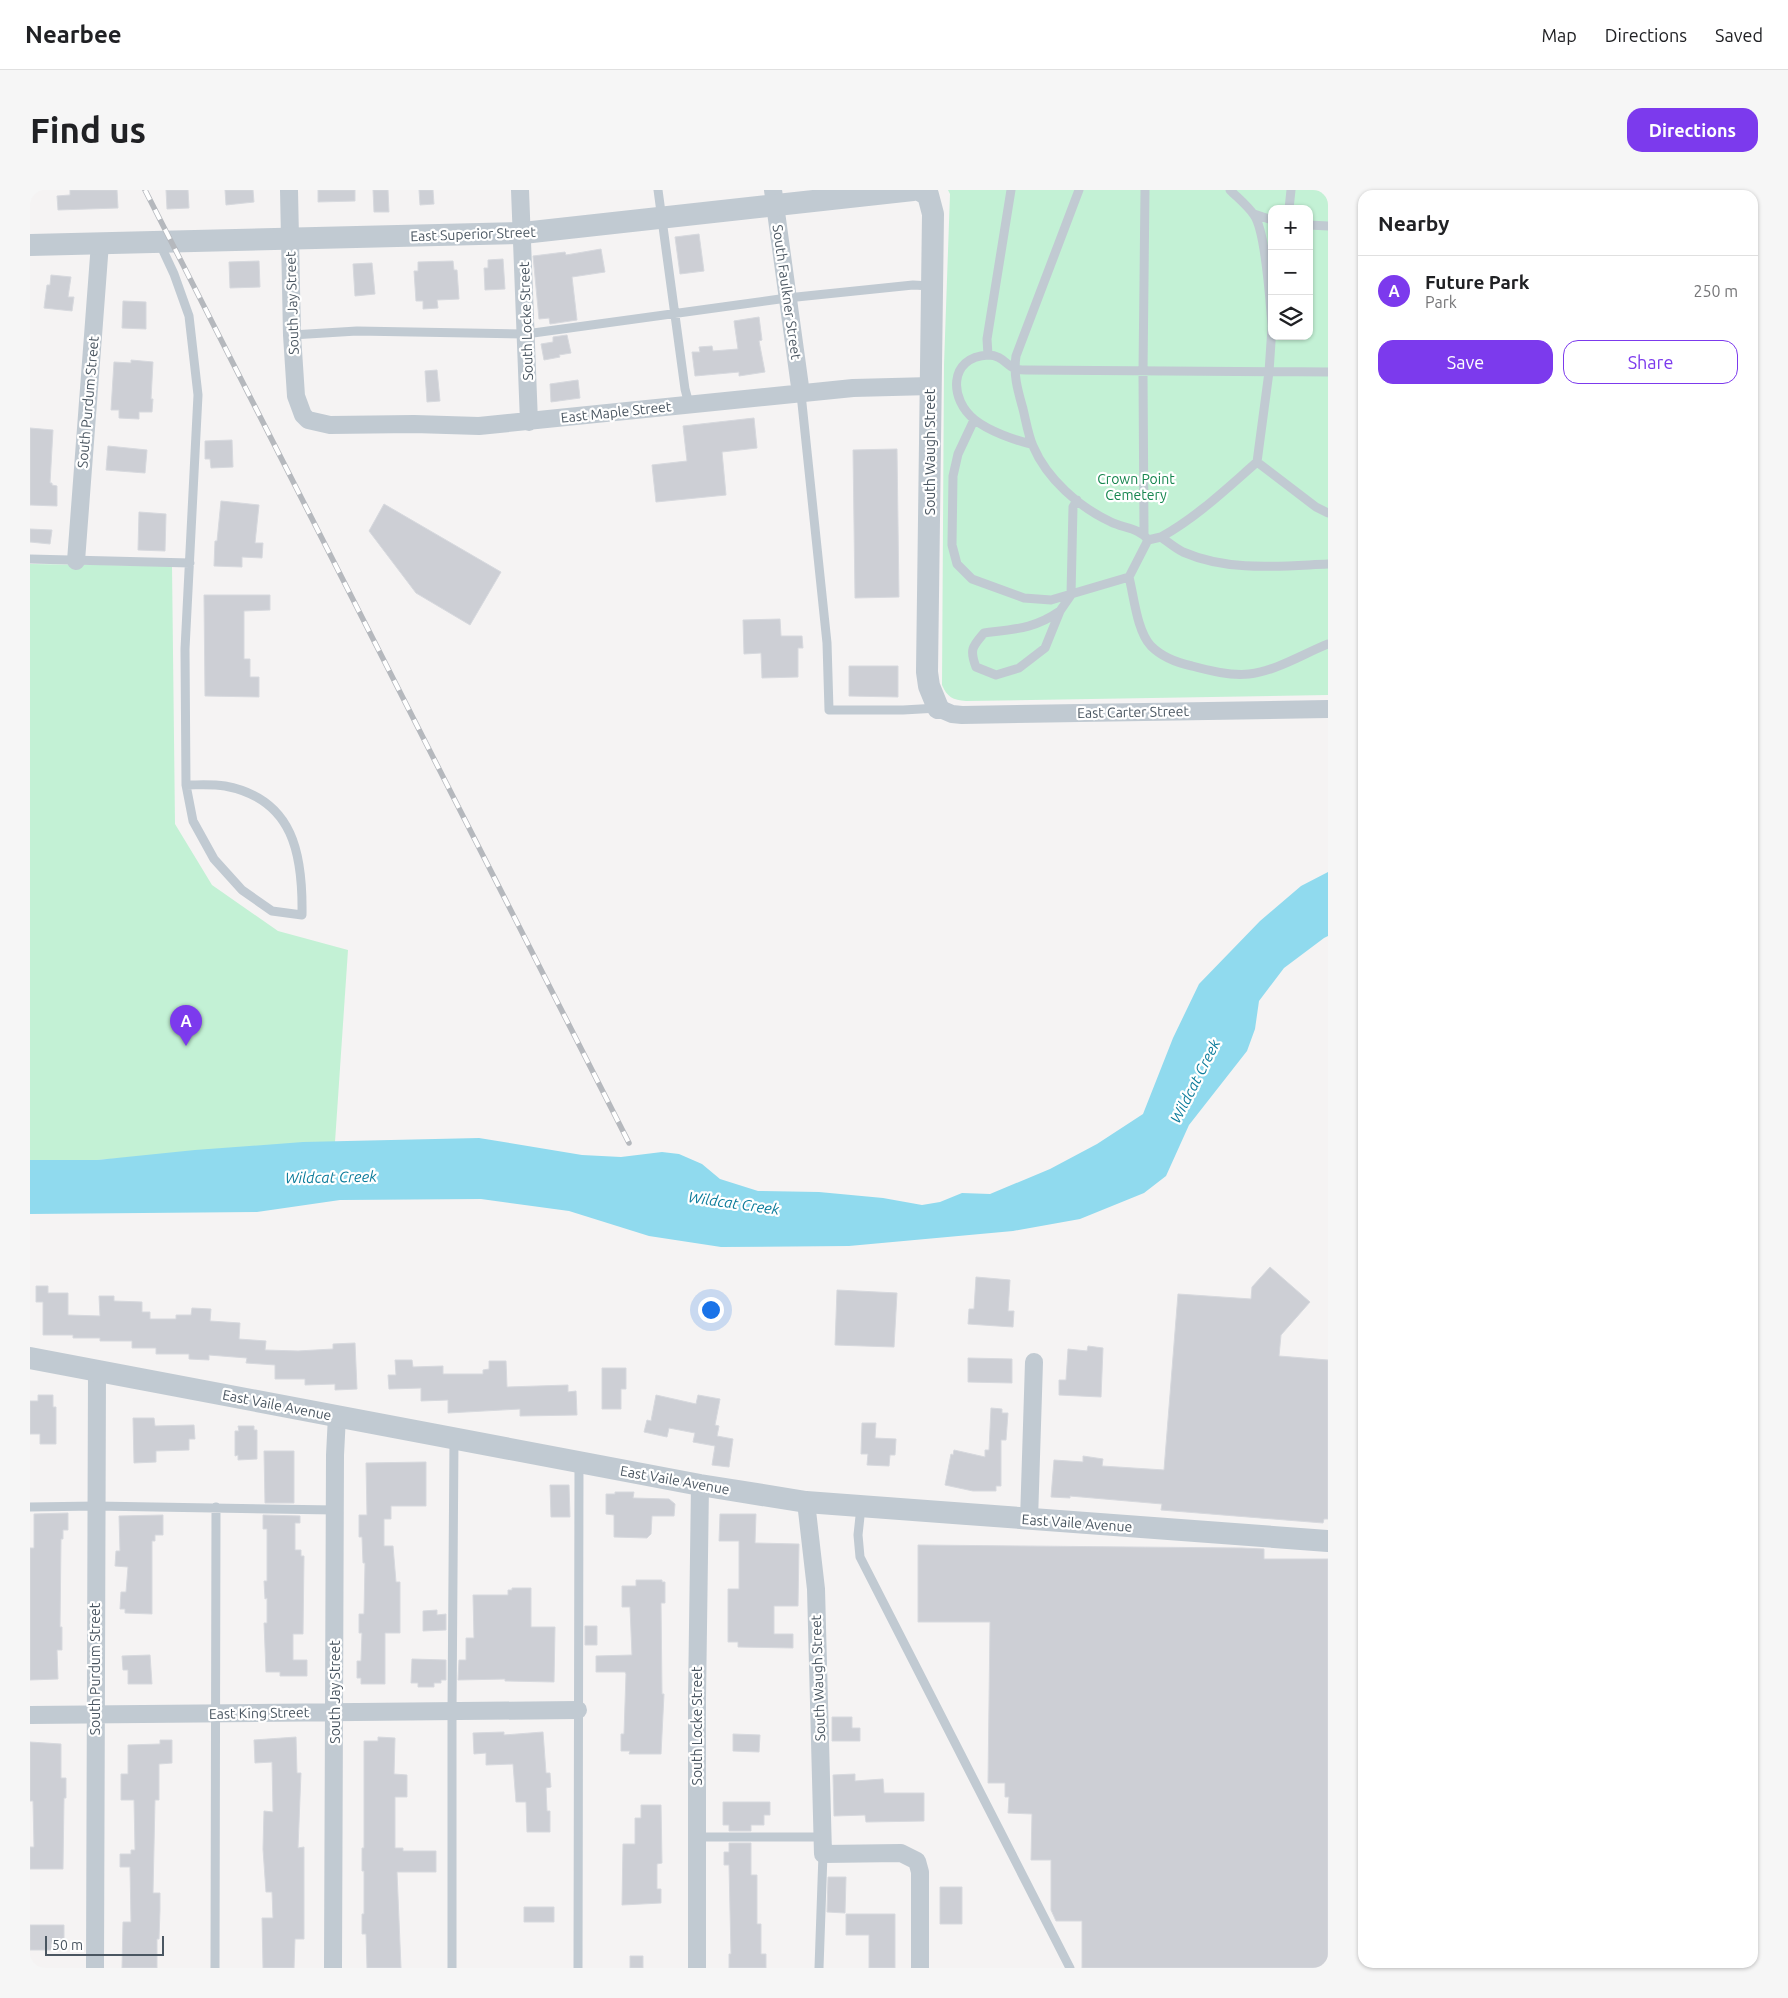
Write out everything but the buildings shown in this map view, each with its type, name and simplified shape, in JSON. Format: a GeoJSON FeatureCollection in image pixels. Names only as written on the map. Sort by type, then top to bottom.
{"type":"FeatureCollection","features":[{"type":"Feature","properties":{"kind":"street","name":"South Jay Street"},"geometry":{"type":"LineString","coordinates":[[289,190],[292,335],[296,396],[303,415]]}},
{"type":"Feature","properties":{"kind":"street","name":"South Locke Street"},"geometry":{"type":"LineString","coordinates":[[520,190],[530,422]]}},
{"type":"Feature","properties":{"kind":"street","name":"East Superior Street"},"geometry":{"type":"LineString","coordinates":[[30,245],[523,233],[662,218],[774,198],[920,192]]}},
{"type":"Feature","properties":{"kind":"street","name":"South Waugh Street"},"geometry":{"type":"LineString","coordinates":[[920,192],[933,214],[927,672],[929,686],[938,708]]}},
{"type":"Feature","properties":{"kind":"street","name":"South Faulkner Street"},"geometry":{"type":"LineString","coordinates":[[774,198],[801,394]]}},
{"type":"Feature","properties":{"kind":"street","name":"South Purdum Street"},"geometry":{"type":"LineString","coordinates":[[76,560],[100,243]]}},
{"type":"Feature","properties":{"kind":"street","name":"East Maple Street"},"geometry":{"type":"LineString","coordinates":[[303,415],[308,420],[330,425],[414,424],[479,426],[853,388],[931,386]]}},
{"type":"Feature","properties":{"kind":"street","name":"East Carter Street"},"geometry":{"type":"LineString","coordinates":[[938,708],[952,714],[962,715],[1328,709]]}},
{"type":"Feature","properties":{"kind":"street","name":"East Vaile Avenue"},"geometry":{"type":"LineString","coordinates":[[30,1358],[700,1485],[806,1502],[1328,1541]]}},
{"type":"Feature","properties":{"kind":"street"},"geometry":{"type":"LineString","coordinates":[[1029,1520],[1034,1362]]}},
{"type":"Feature","properties":{"kind":"street","name":"South Purdum Street"},"geometry":{"type":"LineString","coordinates":[[95,1968],[97,1371]]}},
{"type":"Feature","properties":{"kind":"street","name":"South Jay Street"},"geometry":{"type":"LineString","coordinates":[[333,1968],[337,1416]]}},
{"type":"Feature","properties":{"kind":"street","name":"South Locke Street"},"geometry":{"type":"LineString","coordinates":[[697,1968],[697,1698],[700,1485]]}},
{"type":"Feature","properties":{"kind":"street","name":"South Waugh Street"},"geometry":{"type":"LineString","coordinates":[[806,1502],[816,1588],[823,1846]]}},
{"type":"Feature","properties":{"kind":"street","name":"East King Street"},"geometry":{"type":"LineString","coordinates":[[30,1716],[578,1710]]}},
{"type":"Feature","properties":{"kind":"street"},"geometry":{"type":"LineString","coordinates":[[823,1846],[901,1853],[917,1861],[920,1872],[920,1968]]}},
{"type":"Feature","properties":{"kind":"lane"},"geometry":{"type":"LineString","coordinates":[[658,190],[685,389],[689,404]]}},
{"type":"Feature","properties":{"kind":"lane"},"geometry":{"type":"LineString","coordinates":[[988,355],[987,339],[1012,190]]}},
{"type":"Feature","properties":{"kind":"lane"},"geometry":{"type":"LineString","coordinates":[[1079,190],[1016,356],[1014,368],[1031,444],[1037,456],[1055,482],[1077,500],[1111,522],[1146,536],[1161,537],[1182,551],[1215,563],[1256,566],[1328,564]]}},
{"type":"Feature","properties":{"kind":"lane"},"geometry":{"type":"LineString","coordinates":[[1145,190],[1143,372],[1146,536],[1129,577],[1139,621],[1150,645],[1163,656],[1219,673],[1249,674],[1271,669],[1328,644]]}},
{"type":"Feature","properties":{"kind":"lane"},"geometry":{"type":"LineString","coordinates":[[1230,190],[1254,214],[1259,225],[1269,295]]}},
{"type":"Feature","properties":{"kind":"lane"},"geometry":{"type":"LineString","coordinates":[[1289,205],[1291,190]]}},
{"type":"Feature","properties":{"kind":"lane"},"geometry":{"type":"LineString","coordinates":[[1254,214],[1268,219]]}},
{"type":"Feature","properties":{"kind":"lane"},"geometry":{"type":"LineString","coordinates":[[1313,225],[1328,226]]}},
{"type":"Feature","properties":{"kind":"lane"},"geometry":{"type":"LineString","coordinates":[[158,242],[174,274],[189,316],[198,396],[185,649],[186,784],[194,821],[214,859],[242,890],[272,911],[302,915],[300,863],[292,834],[272,807],[252,794],[224,786],[186,784]]}},
{"type":"Feature","properties":{"kind":"lane"},"geometry":{"type":"LineString","coordinates":[[292,335],[357,331],[526,334],[675,315],[787,298],[913,285],[932,286]]}},
{"type":"Feature","properties":{"kind":"lane"},"geometry":{"type":"LineString","coordinates":[[1161,537],[1213,501],[1257,462],[1269,372],[1271,340]]}},
{"type":"Feature","properties":{"kind":"lane"},"geometry":{"type":"LineString","coordinates":[[1031,444],[1012,440],[974,420],[960,400],[956,389],[956,377],[961,368],[968,362],[988,355],[1005,360],[1014,368],[1026,370],[1328,372]]}},
{"type":"Feature","properties":{"kind":"lane"},"geometry":{"type":"LineString","coordinates":[[801,394],[827,643],[829,710],[938,708]]}},
{"type":"Feature","properties":{"kind":"lane"},"geometry":{"type":"LineString","coordinates":[[974,420],[958,454],[952,476],[952,545],[957,564],[972,579],[1024,598],[1051,600],[1129,577]]}},
{"type":"Feature","properties":{"kind":"lane"},"geometry":{"type":"LineString","coordinates":[[1257,462],[1316,507],[1328,513]]}},
{"type":"Feature","properties":{"kind":"lane"},"geometry":{"type":"LineString","coordinates":[[1060,611],[1044,622],[1026,627],[984,633],[973,646],[972,657],[976,667],[996,675],[1019,668],[1045,648],[1060,611],[1071,595],[1073,508],[1077,500]]}},
{"type":"Feature","properties":{"kind":"lane"},"geometry":{"type":"LineString","coordinates":[[30,559],[190,564]]}},
{"type":"Feature","properties":{"kind":"lane"},"geometry":{"type":"LineString","coordinates":[[452,1968],[454,1438]]}},
{"type":"Feature","properties":{"kind":"lane"},"geometry":{"type":"LineString","coordinates":[[578,1968],[579,1462]]}},
{"type":"Feature","properties":{"kind":"lane"},"geometry":{"type":"LineString","coordinates":[[30,1507],[216,1507],[335,1510]]}},
{"type":"Feature","properties":{"kind":"lane"},"geometry":{"type":"LineString","coordinates":[[215,1968],[216,1507]]}},
{"type":"Feature","properties":{"kind":"lane"},"geometry":{"type":"LineString","coordinates":[[861,1507],[858,1535],[860,1557],[1070,1968]]}},
{"type":"Feature","properties":{"kind":"lane"},"geometry":{"type":"LineString","coordinates":[[698,1837],[823,1846],[819,1968]]}},
{"type":"Feature","properties":{"kind":"green space","name":"Crown Point Cemetery"},"geometry":{"type":"Polygon","coordinates":[[[948,190],[1328,190],[1328,695],[966,701],[954,699],[948,695],[942,685],[944,365],[950,194],[948,190]]]}},
{"type":"Feature","properties":{"kind":"green space"},"geometry":{"type":"Polygon","coordinates":[[[30,564],[172,566],[175,824],[212,885],[278,931],[348,950],[335,1142],[97,1160],[30,1163],[30,564]]]}},
{"type":"Feature","properties":{"kind":"water","name":"Wildcat Creek"},"geometry":{"type":"Polygon","coordinates":[[[1328,872],[1328,936],[1284,968],[1259,1001],[1255,1029],[1247,1051],[1189,1125],[1166,1176],[1144,1193],[1080,1219],[1013,1231],[849,1246],[721,1247],[649,1236],[569,1211],[481,1199],[340,1200],[257,1212],[30,1214],[30,1160],[97,1160],[303,1142],[479,1138],[582,1155],[621,1157],[662,1152],[679,1154],[702,1164],[720,1179],[758,1191],[819,1192],[883,1198],[922,1205],[940,1202],[962,1193],[990,1194],[1050,1169],[1097,1144],[1143,1114],[1173,1038],[1199,984],[1260,921],[1301,886],[1328,872]]]}},
{"type":"Feature","properties":{"kind":"railway"},"geometry":{"type":"LineString","coordinates":[[145,190],[629,1143]]}},
{"type":"Feature","properties":{"kind":"place","name":"Future Park"},"geometry":{"type":"Point","coordinates":[186,1046]}}]}
